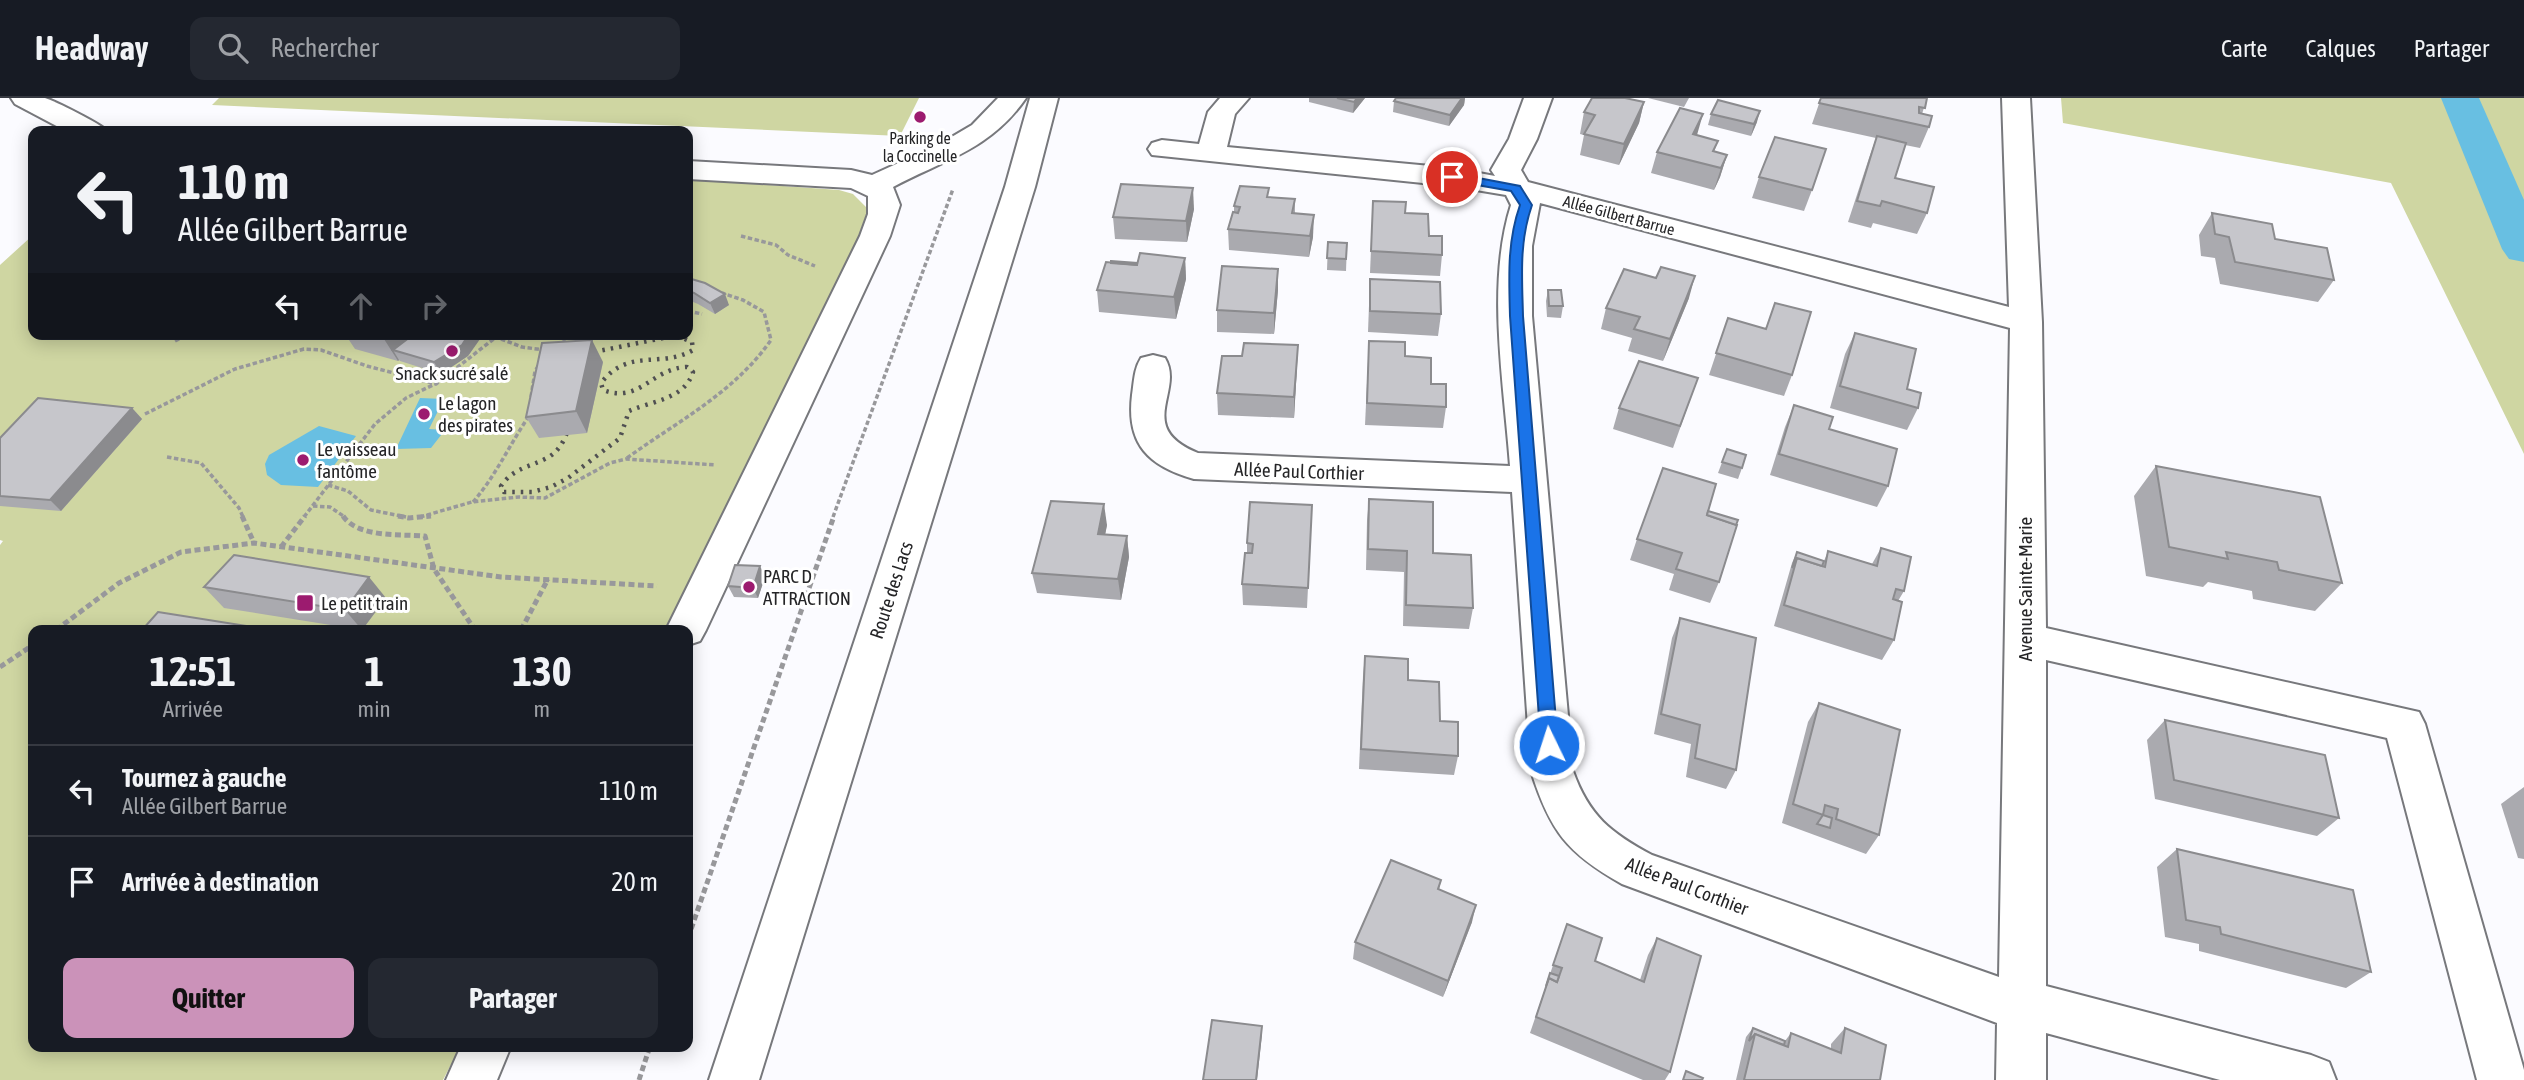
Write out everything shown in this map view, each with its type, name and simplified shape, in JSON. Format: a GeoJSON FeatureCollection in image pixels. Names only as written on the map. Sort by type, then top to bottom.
{"type":"FeatureCollection","features":[{"type":"Feature","properties":{"kind":"street"},"geometry":{"type":"LineString","coordinates":[[25,98],[83,126]]}},
{"type":"Feature","properties":{"kind":"street"},"geometry":{"type":"LineString","coordinates":[[873,186],[893,174],[930,161],[965,143],[997,117],[1012,98]]}},
{"type":"Feature","properties":{"kind":"street","name":"Route des Lacs"},"geometry":{"type":"LineString","coordinates":[[734,1080],[1016,200],[1044,98]]}},
{"type":"Feature","properties":{"kind":"street"},"geometry":{"type":"LineString","coordinates":[[1211,154],[1222,112],[1235,98]]}},
{"type":"Feature","properties":{"kind":"street","name":"Allée Paul Corthier"},"geometry":{"type":"LineString","coordinates":[[1538,98],[1506,170],[1526,205],[1518,229],[1515,252],[1516,316],[1552,771],[1567,816],[1588,839],[1610,855],[1639,870],[1993,999],[2311,1080]]}},
{"type":"Feature","properties":{"kind":"street","name":"Avenue Sainte-Marie"},"geometry":{"type":"LineString","coordinates":[[2016,98],[2026,322],[2021,1080]]}},
{"type":"Feature","properties":{"kind":"street","name":"Allée Gilbert Barrue"},"geometry":{"type":"LineString","coordinates":[[1162,149],[1452,177],[1516,188],[2026,322]]}},
{"type":"Feature","properties":{"kind":"street"},"geometry":{"type":"LineString","coordinates":[[688,625],[885,213],[887,202],[885,195],[863,181],[693,170]]}},
{"type":"Feature","properties":{"kind":"street","name":"Allée Paul Corthier"},"geometry":{"type":"LineString","coordinates":[[1153,366],[1147,421],[1154,442],[1170,458],[1194,466],[1529,480]]}},
{"type":"Feature","properties":{"kind":"street"},"geometry":{"type":"LineString","coordinates":[[2026,640],[2404,724],[2502,1080]]}},
{"type":"Feature","properties":{"kind":"street"},"geometry":{"type":"LineString","coordinates":[[471,1080],[484,1052]]}},
{"type":"Feature","properties":{"kind":"path"},"geometry":{"type":"LineString","coordinates":[[693,923],[869,413],[956,182],[965,143]]}},
{"type":"Feature","properties":{"kind":"path"},"geometry":{"type":"LineString","coordinates":[[626,459],[735,384],[758,362],[771,340],[764,313],[743,300],[720,293]]}},
{"type":"Feature","properties":{"kind":"path"},"geometry":{"type":"LineString","coordinates":[[693,312],[702,314]]}},
{"type":"Feature","properties":{"kind":"path"},"geometry":{"type":"LineString","coordinates":[[281,547],[375,425],[406,398],[436,384],[493,340]]}},
{"type":"Feature","properties":{"kind":"path"},"geometry":{"type":"LineString","coordinates":[[509,340],[541,351],[567,340]]}},
{"type":"Feature","properties":{"kind":"path"},"geometry":{"type":"LineString","coordinates":[[145,414],[235,369],[304,349],[321,349],[367,366],[436,384]]}},
{"type":"Feature","properties":{"kind":"path"},"geometry":{"type":"LineString","coordinates":[[472,502],[488,485],[502,456],[528,418],[535,371],[543,360],[541,351]]}},
{"type":"Feature","properties":{"kind":"path"},"geometry":{"type":"LineString","coordinates":[[167,457],[201,463],[239,509],[254,543]]}},
{"type":"Feature","properties":{"kind":"path"},"geometry":{"type":"LineString","coordinates":[[328,485],[348,491],[371,510],[410,517],[427,517],[472,502],[519,497],[545,498],[610,463],[626,459],[724,465]]}},
{"type":"Feature","properties":{"kind":"path"},"geometry":{"type":"LineString","coordinates":[[313,506],[330,507],[343,515],[349,524],[373,532],[425,536],[434,569],[472,625]]}},
{"type":"Feature","properties":{"kind":"path"},"geometry":{"type":"LineString","coordinates":[[63,625],[119,583],[181,552],[254,543],[434,569],[667,587]]}},
{"type":"Feature","properties":{"kind":"path"},"geometry":{"type":"LineString","coordinates":[[524,625],[548,579]]}},
{"type":"Feature","properties":{"kind":"path"},"geometry":{"type":"LineString","coordinates":[[0,667],[28,648]]}},
{"type":"Feature","properties":{"kind":"path"},"geometry":{"type":"LineString","coordinates":[[639,1080],[648,1052]]}},
{"type":"Feature","properties":{"kind":"green space"},"geometry":{"type":"Polygon","coordinates":[[[219,98],[919,98],[900,136],[212,105],[219,98]]]}},
{"type":"Feature","properties":{"kind":"green space"},"geometry":{"type":"Polygon","coordinates":[[[2061,98],[2524,98],[2524,454],[2391,183],[2063,123],[2061,98]]]}},
{"type":"Feature","properties":{"kind":"green space"},"geometry":{"type":"Polygon","coordinates":[[[693,179],[839,190],[853,194],[868,209],[855,246],[776,413],[670,625],[28,625],[28,1052],[457,1052],[443,1080],[0,1080],[0,545],[3,541],[0,540],[0,265],[28,240],[28,340],[693,340],[693,179]]]}},
{"type":"Feature","properties":{"kind":"water","name":"Le lagon des pirates"},"geometry":{"type":"Polygon","coordinates":[[[420,398],[444,399],[429,429],[445,430],[431,448],[396,449],[420,398]]]}},
{"type":"Feature","properties":{"kind":"water","name":"Le vaisseau fantôme"},"geometry":{"type":"Polygon","coordinates":[[[319,426],[356,436],[318,487],[281,485],[267,475],[265,464],[269,455],[319,426]]]}},
{"type":"Feature","properties":{"kind":"building"},"geometry":{"type":"Polygon","coordinates":[[[1337,98],[1357,98],[1354,102],[1337,98]]]}},
{"type":"Feature","properties":{"kind":"building"},"geometry":{"type":"Polygon","coordinates":[[[1396,98],[1462,98],[1450,115],[1394,101],[1396,98]]]}},
{"type":"Feature","properties":{"kind":"building"},"geometry":{"type":"Polygon","coordinates":[[[1592,98],[1625,98],[1644,102],[1624,144],[1584,134],[1595,115],[1584,112],[1592,98]]]}},
{"type":"Feature","properties":{"kind":"building"},"geometry":{"type":"Polygon","coordinates":[[[1821,98],[1927,98],[1925,108],[1919,107],[1919,113],[1932,116],[1929,127],[1819,103],[1821,98]]]}},
{"type":"Feature","properties":{"kind":"building"},"geometry":{"type":"Polygon","coordinates":[[[1718,100],[1760,111],[1754,124],[1711,114],[1718,100]]]}},
{"type":"Feature","properties":{"kind":"building"},"geometry":{"type":"Polygon","coordinates":[[[1680,108],[1703,114],[1693,134],[1718,141],[1713,151],[1727,155],[1721,168],[1657,152],[1680,108]]]}},
{"type":"Feature","properties":{"kind":"building"},"geometry":{"type":"Polygon","coordinates":[[[1877,136],[1906,143],[1895,178],[1934,187],[1927,213],[1882,201],[1880,206],[1857,201],[1877,136]]]}},
{"type":"Feature","properties":{"kind":"building"},"geometry":{"type":"Polygon","coordinates":[[[1775,137],[1826,149],[1812,190],[1759,177],[1775,137]]]}},
{"type":"Feature","properties":{"kind":"building"},"geometry":{"type":"Polygon","coordinates":[[[1121,184],[1193,188],[1186,221],[1113,217],[1121,184]]]}},
{"type":"Feature","properties":{"kind":"building"},"geometry":{"type":"Polygon","coordinates":[[[1240,186],[1269,188],[1267,197],[1295,199],[1292,213],[1314,215],[1310,236],[1228,229],[1233,212],[1238,213],[1240,207],[1234,206],[1240,186]]]}},
{"type":"Feature","properties":{"kind":"building"},"geometry":{"type":"Polygon","coordinates":[[[1373,201],[1406,202],[1405,213],[1428,214],[1429,236],[1442,236],[1442,255],[1371,251],[1373,201]]]}},
{"type":"Feature","properties":{"kind":"building"},"geometry":{"type":"Polygon","coordinates":[[[2212,213],[2272,224],[2275,239],[2327,248],[2334,280],[2235,262],[2229,237],[2215,234],[2212,213]]]}},
{"type":"Feature","properties":{"kind":"building"},"geometry":{"type":"Polygon","coordinates":[[[1328,242],[1347,243],[1346,259],[1327,258],[1328,242]]]}},
{"type":"Feature","properties":{"kind":"building"},"geometry":{"type":"Polygon","coordinates":[[[1140,253],[1185,258],[1174,297],[1097,290],[1106,262],[1137,265],[1140,253]]]}},
{"type":"Feature","properties":{"kind":"building"},"geometry":{"type":"Polygon","coordinates":[[[1111,263],[1137,263],[1137,265],[1111,263]]]}},
{"type":"Feature","properties":{"kind":"building"},"geometry":{"type":"Polygon","coordinates":[[[1222,266],[1278,269],[1274,313],[1217,310],[1222,266]]]}},
{"type":"Feature","properties":{"kind":"building"},"geometry":{"type":"Polygon","coordinates":[[[1661,267],[1695,276],[1670,339],[1634,329],[1640,317],[1606,308],[1624,269],[1656,278],[1661,267]]]}},
{"type":"Feature","properties":{"kind":"building"},"geometry":{"type":"Polygon","coordinates":[[[693,279],[725,294],[710,303],[694,293],[693,279]]]}},
{"type":"Feature","properties":{"kind":"building"},"geometry":{"type":"Polygon","coordinates":[[[1370,279],[1440,282],[1441,314],[1370,311],[1370,279]]]}},
{"type":"Feature","properties":{"kind":"building"},"geometry":{"type":"Polygon","coordinates":[[[1548,290],[1561,290],[1563,306],[1549,306],[1548,290]]]}},
{"type":"Feature","properties":{"kind":"building"},"geometry":{"type":"Polygon","coordinates":[[[1775,303],[1811,312],[1792,375],[1716,353],[1728,318],[1766,329],[1775,303]]]}},
{"type":"Feature","properties":{"kind":"building"},"geometry":{"type":"Polygon","coordinates":[[[1855,333],[1916,349],[1907,389],[1921,393],[1918,408],[1840,386],[1855,333]]]}},
{"type":"Feature","properties":{"kind":"building"},"geometry":{"type":"Polygon","coordinates":[[[406,340],[465,340],[462,345],[434,362],[393,350],[406,340]]]}},
{"type":"Feature","properties":{"kind":"building"},"geometry":{"type":"Polygon","coordinates":[[[592,340],[576,411],[526,417],[542,343],[592,340]]]}},
{"type":"Feature","properties":{"kind":"building"},"geometry":{"type":"Polygon","coordinates":[[[1369,341],[1405,342],[1405,356],[1431,358],[1431,384],[1446,384],[1446,407],[1367,403],[1369,341]]]}},
{"type":"Feature","properties":{"kind":"building"},"geometry":{"type":"Polygon","coordinates":[[[1244,343],[1298,345],[1294,397],[1217,393],[1222,356],[1242,356],[1244,343]]]}},
{"type":"Feature","properties":{"kind":"building"},"geometry":{"type":"Polygon","coordinates":[[[1639,361],[1698,378],[1680,426],[1619,408],[1639,361]]]}},
{"type":"Feature","properties":{"kind":"building"},"geometry":{"type":"Polygon","coordinates":[[[38,398],[132,408],[50,500],[0,496],[0,438],[38,398]]]}},
{"type":"Feature","properties":{"kind":"building"},"geometry":{"type":"Polygon","coordinates":[[[1794,405],[1833,417],[1829,429],[1897,449],[1888,486],[1779,454],[1794,405]]]}},
{"type":"Feature","properties":{"kind":"building"},"geometry":{"type":"Polygon","coordinates":[[[1727,449],[1746,455],[1742,468],[1722,462],[1727,449]]]}},
{"type":"Feature","properties":{"kind":"building"},"geometry":{"type":"Polygon","coordinates":[[[2156,466],[2320,497],[2342,583],[2279,570],[2277,562],[2226,552],[2228,559],[2169,547],[2156,466]]]}},
{"type":"Feature","properties":{"kind":"building"},"geometry":{"type":"Polygon","coordinates":[[[1663,468],[1716,484],[1707,515],[1737,525],[1719,582],[1676,569],[1682,553],[1637,539],[1663,468]]]}},
{"type":"Feature","properties":{"kind":"building"},"geometry":{"type":"Polygon","coordinates":[[[1369,499],[1433,502],[1433,553],[1471,555],[1473,608],[1406,605],[1407,551],[1368,549],[1369,499]]]}},
{"type":"Feature","properties":{"kind":"building"},"geometry":{"type":"Polygon","coordinates":[[[1051,501],[1104,504],[1098,534],[1127,536],[1118,579],[1032,573],[1051,501]]]}},
{"type":"Feature","properties":{"kind":"building"},"geometry":{"type":"Polygon","coordinates":[[[1250,502],[1312,505],[1308,588],[1242,584],[1245,553],[1252,553],[1253,544],[1247,543],[1250,502]]]}},
{"type":"Feature","properties":{"kind":"building"},"geometry":{"type":"Polygon","coordinates":[[[1708,511],[1738,520],[1736,525],[1707,515],[1708,511]]]}},
{"type":"Feature","properties":{"kind":"building"},"geometry":{"type":"Polygon","coordinates":[[[1881,548],[1911,557],[1904,591],[1896,589],[1893,599],[1902,602],[1894,640],[1784,605],[1797,558],[1825,567],[1828,551],[1877,566],[1881,548]]]}},
{"type":"Feature","properties":{"kind":"building"},"geometry":{"type":"Polygon","coordinates":[[[1797,552],[1824,561],[1822,566],[1797,558],[1792,568],[1797,552]]]}},
{"type":"Feature","properties":{"kind":"building"},"geometry":{"type":"Polygon","coordinates":[[[234,555],[369,577],[345,610],[204,587],[234,555]]]}},
{"type":"Feature","properties":{"kind":"building"},"geometry":{"type":"Polygon","coordinates":[[[735,565],[760,566],[753,588],[728,586],[735,565]]]}},
{"type":"Feature","properties":{"kind":"building"},"geometry":{"type":"Polygon","coordinates":[[[158,612],[240,625],[146,625],[158,612]]]}},
{"type":"Feature","properties":{"kind":"building"},"geometry":{"type":"Polygon","coordinates":[[[1680,618],[1756,638],[1736,770],[1695,758],[1700,725],[1661,714],[1680,618]]]}},
{"type":"Feature","properties":{"kind":"building"},"geometry":{"type":"Polygon","coordinates":[[[1365,656],[1408,659],[1408,680],[1439,682],[1440,721],[1458,722],[1458,756],[1361,749],[1365,656]]]}},
{"type":"Feature","properties":{"kind":"building"},"geometry":{"type":"Polygon","coordinates":[[[1819,703],[1900,730],[1879,835],[1836,819],[1838,809],[1825,805],[1823,815],[1793,804],[1819,703]]]}},
{"type":"Feature","properties":{"kind":"building"},"geometry":{"type":"Polygon","coordinates":[[[2165,720],[2325,755],[2339,818],[2174,780],[2165,720]]]}},
{"type":"Feature","properties":{"kind":"building"},"geometry":{"type":"Polygon","coordinates":[[[1823,815],[1832,818],[1830,828],[1817,824],[1823,815]]]}},
{"type":"Feature","properties":{"kind":"building"},"geometry":{"type":"Polygon","coordinates":[[[2177,849],[2353,890],[2371,972],[2221,934],[2220,927],[2186,920],[2177,849]]]}},
{"type":"Feature","properties":{"kind":"building"},"geometry":{"type":"Polygon","coordinates":[[[1391,860],[1441,880],[1438,889],[1476,905],[1448,981],[1355,942],[1391,860]]]}},
{"type":"Feature","properties":{"kind":"building"},"geometry":{"type":"Polygon","coordinates":[[[1567,924],[1602,938],[1595,961],[1644,982],[1657,938],[1701,956],[1670,1072],[1536,1017],[1549,978],[1557,982],[1562,968],[1553,965],[1567,924]]]}},
{"type":"Feature","properties":{"kind":"building"},"geometry":{"type":"Polygon","coordinates":[[[1550,973],[1559,976],[1557,982],[1549,978],[1546,986],[1550,973]]]}},
{"type":"Feature","properties":{"kind":"building"},"geometry":{"type":"Polygon","coordinates":[[[1212,1020],[1262,1026],[1256,1080],[1203,1080],[1212,1020]]]}},
{"type":"Feature","properties":{"kind":"building"},"geometry":{"type":"Polygon","coordinates":[[[1753,1028],[1785,1041],[1784,1045],[1755,1034],[1749,1041],[1753,1028]]]}},
{"type":"Feature","properties":{"kind":"building"},"geometry":{"type":"Polygon","coordinates":[[[1845,1028],[1886,1045],[1880,1080],[1744,1080],[1755,1034],[1788,1047],[1791,1033],[1841,1053],[1845,1028]]]}},
{"type":"Feature","properties":{"kind":"building"},"geometry":{"type":"Polygon","coordinates":[[[1686,1071],[1703,1078],[1683,1080],[1686,1071]]]}},
{"type":"Feature","properties":{"kind":"waterway"},"geometry":{"type":"LineString","coordinates":[[2460,98],[2524,249]]}},
{"type":"Feature","properties":{"kind":"railway"},"geometry":{"type":"LineString","coordinates":[[653,340],[594,352],[579,361],[572,414],[564,440],[547,458],[511,475],[501,486],[504,492],[532,492],[551,487],[568,478],[620,438],[629,411],[667,398],[683,388],[693,372],[687,367],[664,373],[627,392],[603,390],[601,383],[623,365],[669,358],[693,350],[692,342],[687,340]]}},
{"type":"Feature","properties":{"kind":"place","name":"Parking de la Coccinelle"},"geometry":{"type":"Point","coordinates":[920,117]}},
{"type":"Feature","properties":{"kind":"place","name":"Snack sucré salé"},"geometry":{"type":"Point","coordinates":[452,351]}},
{"type":"Feature","properties":{"kind":"place","name":"Le lagon des pirates"},"geometry":{"type":"Point","coordinates":[424,414]}},
{"type":"Feature","properties":{"kind":"place","name":"Le vaisseau fantôme"},"geometry":{"type":"Point","coordinates":[303,460]}},
{"type":"Feature","properties":{"kind":"place","name":"PARC D ATTRACTION"},"geometry":{"type":"Point","coordinates":[749,587]}},
{"type":"Feature","properties":{"kind":"place","name":"Le petit train"},"geometry":{"type":"Point","coordinates":[305,603]}},
{"type":"Feature","properties":{"kind":"route"},"geometry":{"type":"LineString","coordinates":[[1452,177],[1516,188],[1526,205],[1518,229],[1515,252],[1516,316],[1549,745]]}}]}
